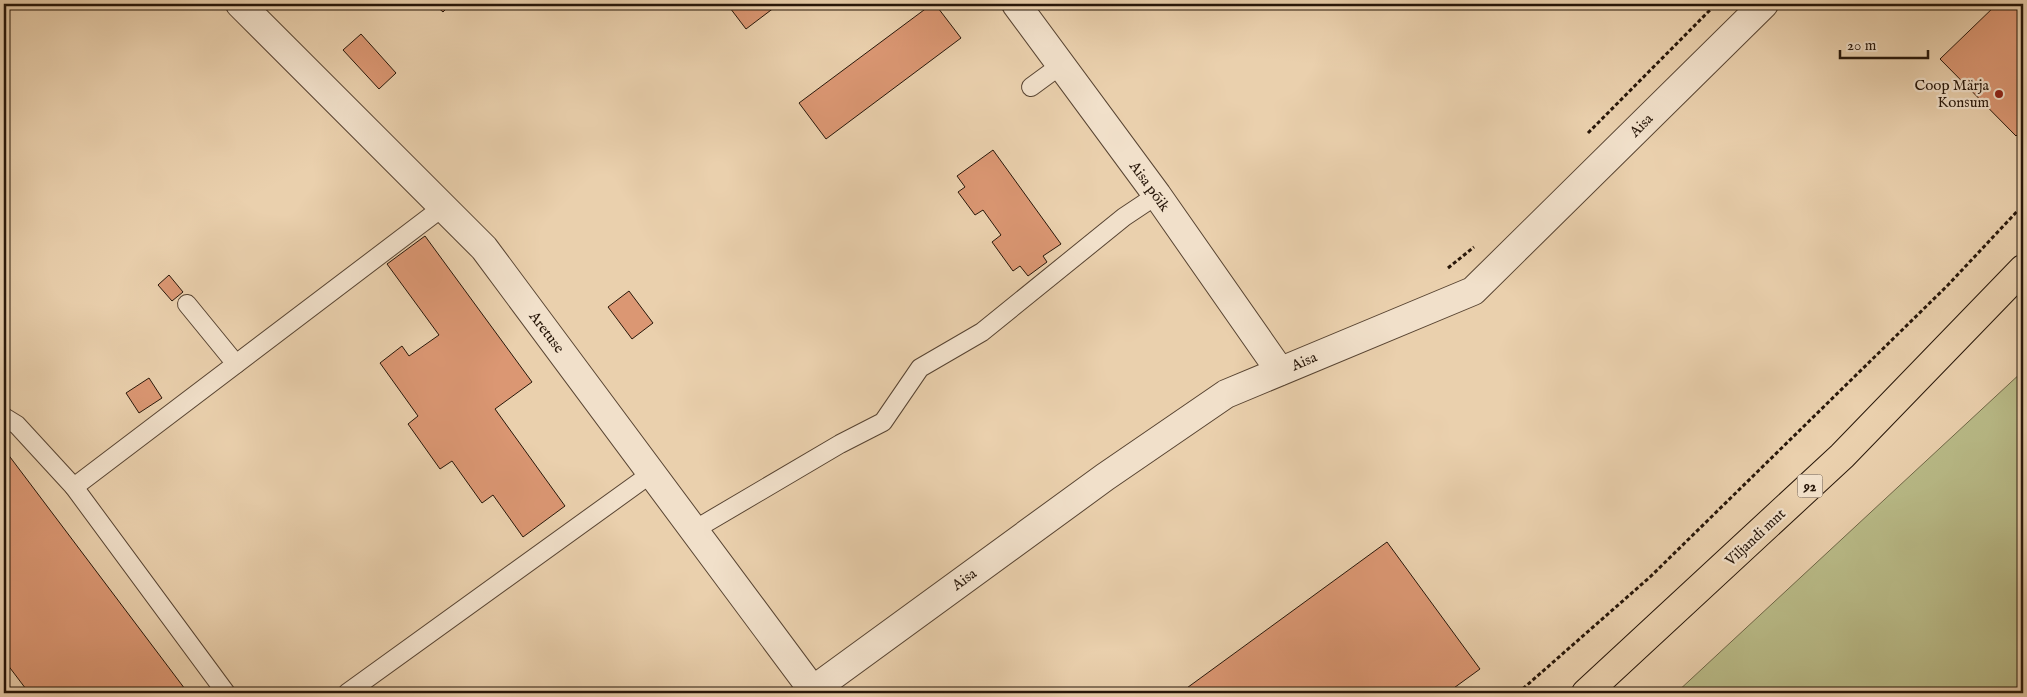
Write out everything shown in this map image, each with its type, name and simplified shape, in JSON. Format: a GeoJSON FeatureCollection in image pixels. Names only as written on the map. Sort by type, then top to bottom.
{"type":"FeatureCollection","features":[{"type":"Feature","properties":{"kind":"main road","name":"Viljandi mnt"},"geometry":{"type":"LineString","coordinates":[[1586,693],[1842,456],[2023,269]]}},
{"type":"Feature","properties":{"kind":"street","name":"Aretuse"},"geometry":{"type":"LineString","coordinates":[[240,4],[484,248],[814,692]]}},
{"type":"Feature","properties":{"kind":"street","name":"Aisa põik"},"geometry":{"type":"LineString","coordinates":[[1016,4],[1157,195],[1280,371]]}},
{"type":"Feature","properties":{"kind":"street","name":"Aisa"},"geometry":{"type":"LineString","coordinates":[[814,692],[1105,476],[1226,394],[1473,291],[1764,4]]}},
{"type":"Feature","properties":{"kind":"lane"},"geometry":{"type":"LineString","coordinates":[[1031,87],[1061,65]]}},
{"type":"Feature","properties":{"kind":"lane"},"geometry":{"type":"LineString","coordinates":[[694,530],[840,444],[883,422],[920,368],[982,332],[1124,217],[1157,195]]}},
{"type":"Feature","properties":{"kind":"lane"},"geometry":{"type":"LineString","coordinates":[[74,487],[443,207]]}},
{"type":"Feature","properties":{"kind":"lane"},"geometry":{"type":"LineString","coordinates":[[187,304],[236,364]]}},
{"type":"Feature","properties":{"kind":"lane"},"geometry":{"type":"LineString","coordinates":[[4,417],[17,424],[74,487],[226,693]]}},
{"type":"Feature","properties":{"kind":"lane"},"geometry":{"type":"LineString","coordinates":[[347,693],[652,473]]}},
{"type":"Feature","properties":{"kind":"path"},"geometry":{"type":"LineString","coordinates":[[1583,139],[1716,4]]}},
{"type":"Feature","properties":{"kind":"path"},"geometry":{"type":"LineString","coordinates":[[1518,693],[1650,577],[1948,285],[2023,205]]}},
{"type":"Feature","properties":{"kind":"path"},"geometry":{"type":"LineString","coordinates":[[1445,271],[1478,243]]}},
{"type":"Feature","properties":{"kind":"green space"},"geometry":{"type":"Polygon","coordinates":[[[2023,371],[2023,693],[1676,693],[2023,371]]]}},
{"type":"Feature","properties":{"kind":"building"},"geometry":{"type":"Polygon","coordinates":[[[434,4],[451,4],[443,12],[434,4]]]}},
{"type":"Feature","properties":{"kind":"building"},"geometry":{"type":"Polygon","coordinates":[[[727,4],[779,4],[746,29],[727,4]]]}},
{"type":"Feature","properties":{"kind":"building"},"geometry":{"type":"Polygon","coordinates":[[[932,4],[935,4],[961,38],[826,139],[799,103],[932,4]]]}},
{"type":"Feature","properties":{"kind":"building","name":"Coop Märja Konsum"},"geometry":{"type":"Polygon","coordinates":[[[1997,4],[2023,4],[2023,129],[2016,136],[1940,59],[1997,4]]]}},
{"type":"Feature","properties":{"kind":"building"},"geometry":{"type":"Polygon","coordinates":[[[361,34],[396,73],[379,89],[343,50],[361,34]]]}},
{"type":"Feature","properties":{"kind":"building"},"geometry":{"type":"Polygon","coordinates":[[[993,150],[1061,244],[1043,256],[1047,262],[1028,276],[1020,266],[1013,271],[992,242],[1001,235],[983,210],[975,215],[958,192],[965,187],[957,176],[993,150]]]}},
{"type":"Feature","properties":{"kind":"building"},"geometry":{"type":"Polygon","coordinates":[[[425,236],[532,382],[495,409],[565,506],[523,537],[493,495],[482,503],[452,461],[440,469],[408,424],[418,416],[380,363],[402,346],[409,356],[439,335],[387,264],[425,236]]]}},
{"type":"Feature","properties":{"kind":"building"},"geometry":{"type":"Polygon","coordinates":[[[169,275],[183,292],[172,301],[158,285],[169,275]]]}},
{"type":"Feature","properties":{"kind":"building"},"geometry":{"type":"Polygon","coordinates":[[[629,291],[653,323],[632,339],[608,307],[629,291]]]}},
{"type":"Feature","properties":{"kind":"building"},"geometry":{"type":"Polygon","coordinates":[[[149,378],[162,398],[139,413],[126,393],[149,378]]]}},
{"type":"Feature","properties":{"kind":"building"},"geometry":{"type":"Polygon","coordinates":[[[4,449],[188,693],[29,693],[4,660],[4,449]]]}},
{"type":"Feature","properties":{"kind":"building"},"geometry":{"type":"Polygon","coordinates":[[[1387,542],[1480,669],[1447,693],[1180,693],[1387,542]]]}},
{"type":"Feature","properties":{"kind":"place","name":"Coop Märja Konsum"},"geometry":{"type":"Point","coordinates":[1999,94]}}]}
